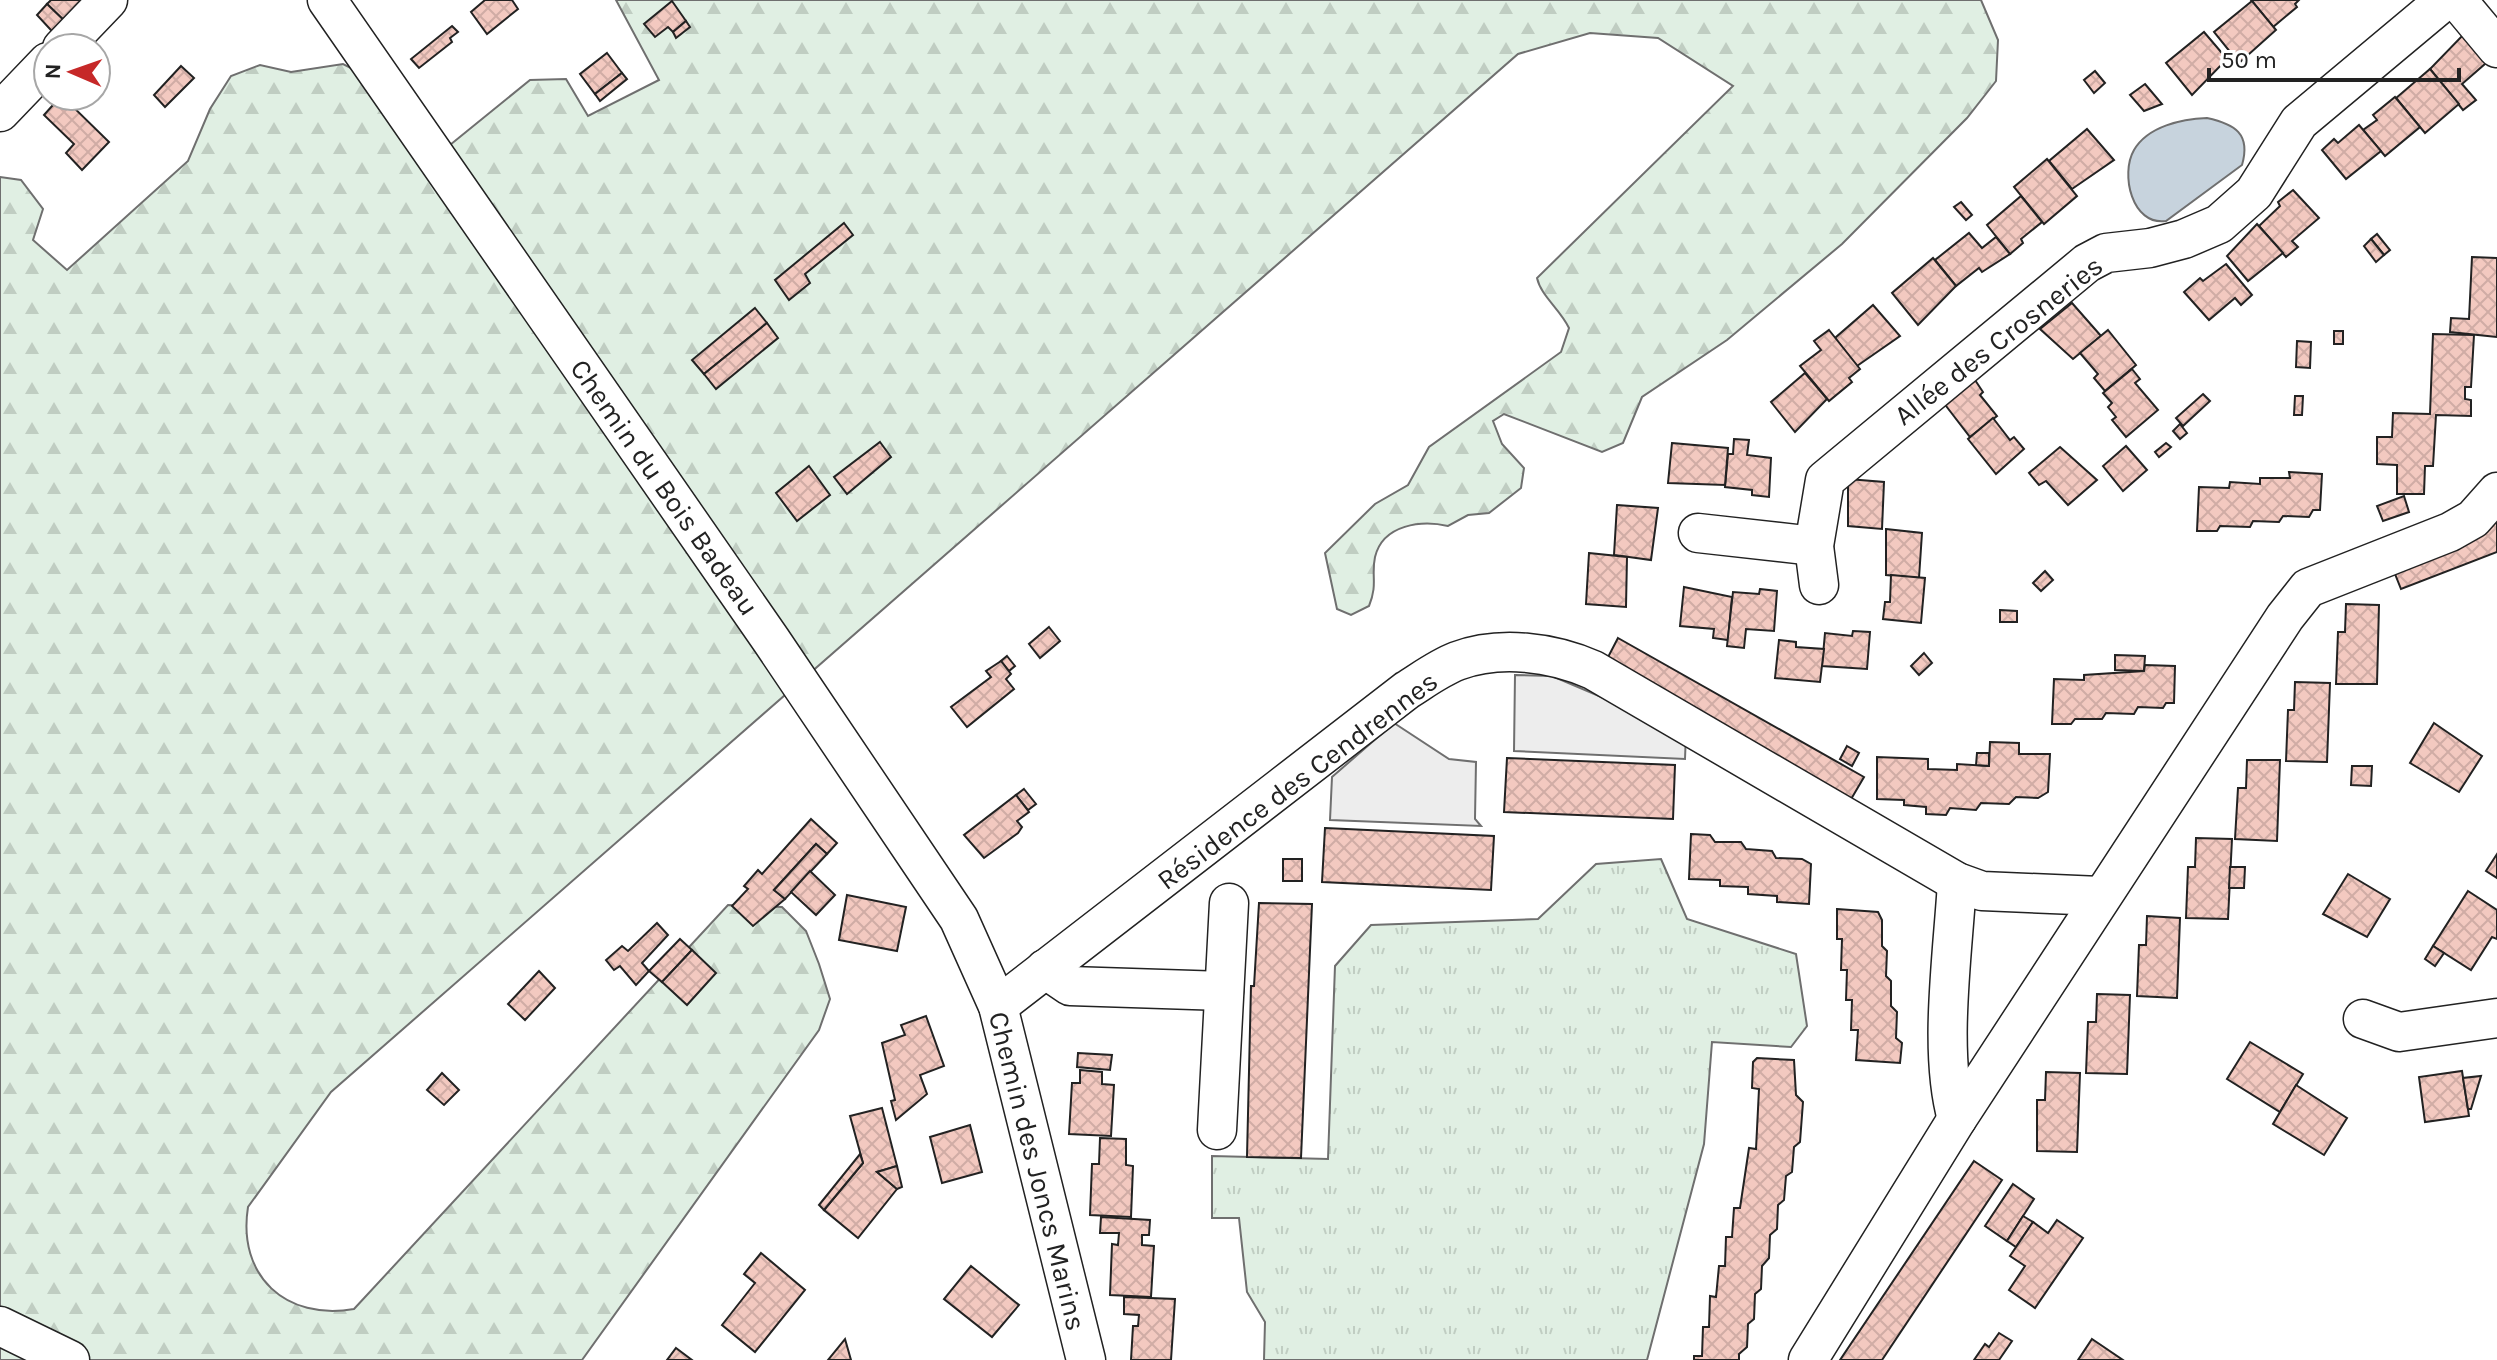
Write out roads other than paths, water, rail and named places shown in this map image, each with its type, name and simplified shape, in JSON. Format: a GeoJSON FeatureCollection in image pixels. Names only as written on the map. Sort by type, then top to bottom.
{"type":"FeatureCollection","features":[{"type":"Feature","properties":{"kind":"street"},"geometry":{"type":"LineString","coordinates":[[77,32],[108,0]]}},
{"type":"Feature","properties":{"kind":"street","name":"Chemin du Bois Badeau"},"geometry":{"type":"LineString","coordinates":[[327,0],[879,798],[959,919],[994,994]]}},
{"type":"Feature","properties":{"kind":"street","name":"Allée des Crosneries"},"geometry":{"type":"LineString","coordinates":[[1819,585],[1814,546],[1825,480],[2087,263],[2106,253],[2150,248],[2184,239],[2219,224],[2254,193],[2299,122],[2445,0]]}},
{"type":"Feature","properties":{"kind":"street"},"geometry":{"type":"LineString","coordinates":[[2457,0],[2497,48]]}},
{"type":"Feature","properties":{"kind":"street"},"geometry":{"type":"LineString","coordinates":[[0,112],[32,79]]}},
{"type":"Feature","properties":{"kind":"street"},"geometry":{"type":"LineString","coordinates":[[1808,1360],[2100,896],[2285,617],[2308,588],[2450,532],[2473,519],[2497,492]]}},
{"type":"Feature","properties":{"kind":"street"},"geometry":{"type":"LineString","coordinates":[[1698,533],[1814,546]]}},
{"type":"Feature","properties":{"kind":"street","name":"Résidence des Cendrennes"},"geometry":{"type":"LineString","coordinates":[[994,994],[1045,969],[1407,690],[1456,662],[1498,654],[1548,655],[1593,670],[1957,882],[1982,891],[2100,896]]}},
{"type":"Feature","properties":{"kind":"street"},"geometry":{"type":"LineString","coordinates":[[1957,882],[1949,1091],[1957,1119]]}},
{"type":"Feature","properties":{"kind":"street"},"geometry":{"type":"LineString","coordinates":[[1217,1130],[1229,903]]}},
{"type":"Feature","properties":{"kind":"street"},"geometry":{"type":"LineString","coordinates":[[1045,969],[1070,986],[1224,991]]}},
{"type":"Feature","properties":{"kind":"street","name":"Chemin des Joncs Marins"},"geometry":{"type":"LineString","coordinates":[[994,994],[1086,1360]]}},
{"type":"Feature","properties":{"kind":"street"},"geometry":{"type":"LineString","coordinates":[[2363,1019],[2399,1032],[2497,1018]]}},
{"type":"Feature","properties":{"kind":"street"},"geometry":{"type":"LineString","coordinates":[[0,1326],[70,1360]]}}]}
